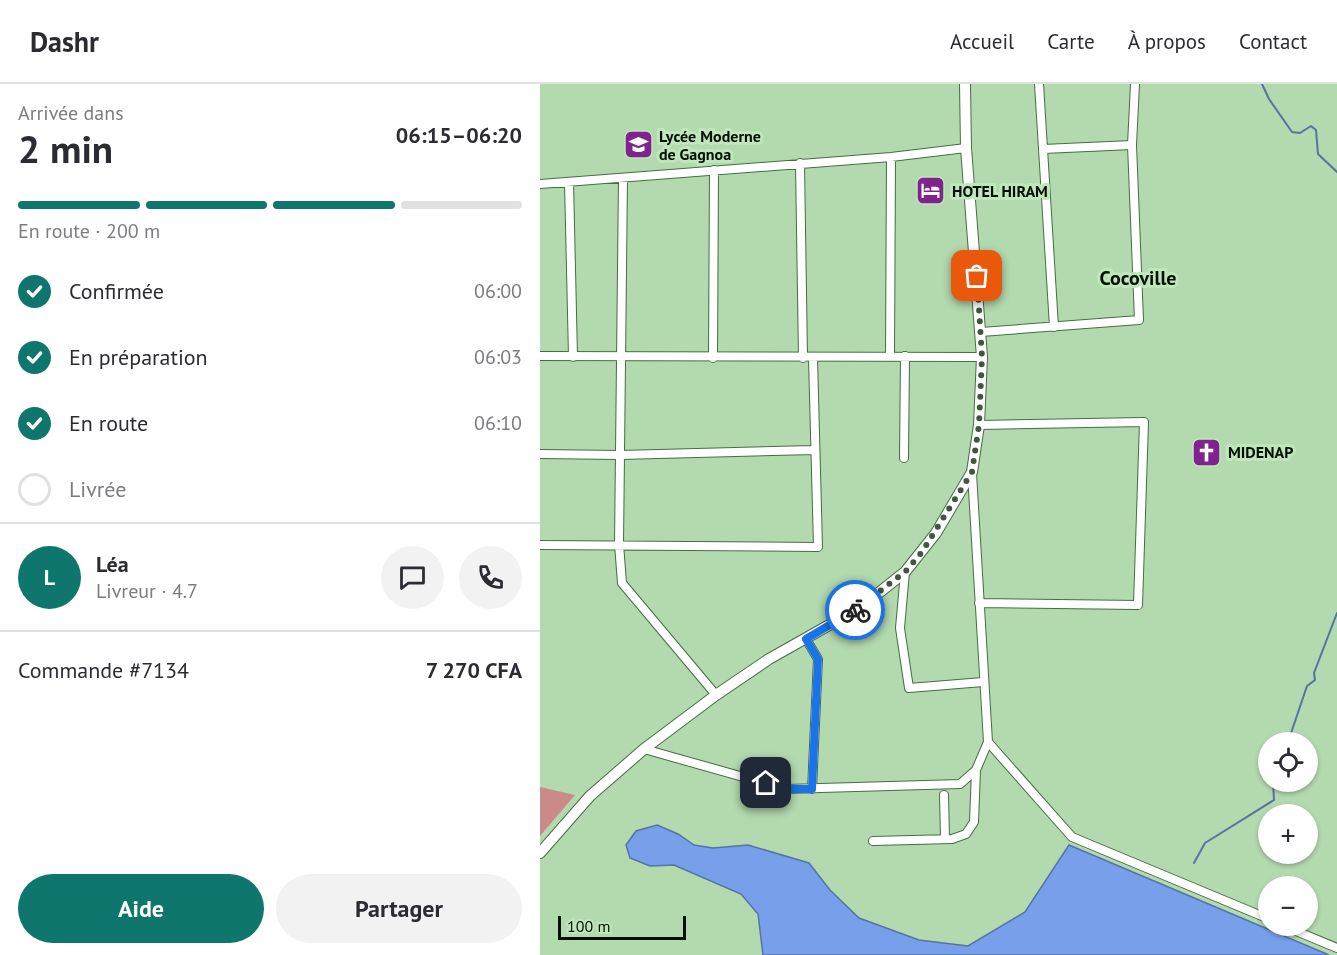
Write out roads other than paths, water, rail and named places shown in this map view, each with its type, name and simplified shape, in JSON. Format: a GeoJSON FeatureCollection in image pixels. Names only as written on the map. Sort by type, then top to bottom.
{"type":"FeatureCollection","features":[{"type":"Feature","properties":{"kind":"main road"},"geometry":{"type":"LineString","coordinates":[[540,853],[590,796],[644,749],[769,659],[861,607],[905,572],[936,533],[972,472],[979,425],[982,357],[966,148],[965,84]]}},
{"type":"Feature","properties":{"kind":"street"},"geometry":{"type":"LineString","coordinates":[[1039,84],[1054,327]]}},
{"type":"Feature","properties":{"kind":"street"},"geometry":{"type":"LineString","coordinates":[[981,332],[1139,320],[1132,145],[1135,84]]}},
{"type":"Feature","properties":{"kind":"street"},"geometry":{"type":"LineString","coordinates":[[1043,149],[1132,145]]}},
{"type":"Feature","properties":{"kind":"street"},"geometry":{"type":"LineString","coordinates":[[540,184],[891,157],[966,148]]}},
{"type":"Feature","properties":{"kind":"street"},"geometry":{"type":"LineString","coordinates":[[890,356],[891,157]]}},
{"type":"Feature","properties":{"kind":"street"},"geometry":{"type":"LineString","coordinates":[[800,163],[803,358]]}},
{"type":"Feature","properties":{"kind":"street"},"geometry":{"type":"LineString","coordinates":[[713,358],[714,170]]}},
{"type":"Feature","properties":{"kind":"street"},"geometry":{"type":"LineString","coordinates":[[623,178],[623,358],[619,544],[622,583],[716,695]]}},
{"type":"Feature","properties":{"kind":"street"},"geometry":{"type":"LineString","coordinates":[[569,182],[573,357]]}},
{"type":"Feature","properties":{"kind":"street"},"geometry":{"type":"LineString","coordinates":[[540,356],[623,358],[982,357]]}},
{"type":"Feature","properties":{"kind":"street"},"geometry":{"type":"LineString","coordinates":[[904,458],[905,356]]}},
{"type":"Feature","properties":{"kind":"street"},"geometry":{"type":"LineString","coordinates":[[540,545],[818,547],[813,358]]}},
{"type":"Feature","properties":{"kind":"street"},"geometry":{"type":"LineString","coordinates":[[979,425],[1144,422],[1138,605],[979,603]]}},
{"type":"Feature","properties":{"kind":"street"},"geometry":{"type":"LineString","coordinates":[[540,454],[620,455],[814,450]]}},
{"type":"Feature","properties":{"kind":"street"},"geometry":{"type":"LineString","coordinates":[[873,841],[960,838],[971,829],[975,815],[976,770],[988,741],[972,472]]}},
{"type":"Feature","properties":{"kind":"street"},"geometry":{"type":"LineString","coordinates":[[905,572],[900,628],[909,688],[983,682]]}},
{"type":"Feature","properties":{"kind":"street"},"geometry":{"type":"LineString","coordinates":[[806,639],[818,659],[812,789]]}},
{"type":"Feature","properties":{"kind":"street"},"geometry":{"type":"LineString","coordinates":[[988,741],[1072,837],[1258,914]]}},
{"type":"Feature","properties":{"kind":"street"},"geometry":{"type":"LineString","coordinates":[[644,749],[786,789],[960,784],[976,770]]}},
{"type":"Feature","properties":{"kind":"street"},"geometry":{"type":"LineString","coordinates":[[944,795],[945,839]]}},
{"type":"Feature","properties":{"kind":"street"},"geometry":{"type":"LineString","coordinates":[[1308,936],[1337,948]]}},
{"type":"Feature","properties":{"kind":"water"},"geometry":{"type":"Polygon","coordinates":[[[657,825],[678,834],[694,845],[713,848],[748,845],[809,863],[830,890],[859,918],[919,940],[968,946],[1025,912],[1069,845],[1258,925],[1258,936],[1284,936],[1329,955],[763,955],[758,914],[741,894],[674,865],[650,866],[630,858],[626,845],[636,831],[657,825]]]}},
{"type":"Feature","properties":{"kind":"waterway"},"geometry":{"type":"LineString","coordinates":[[1262,84],[1269,99],[1292,132],[1300,133],[1311,126],[1316,130],[1318,154],[1337,172]]}},
{"type":"Feature","properties":{"kind":"waterway"},"geometry":{"type":"LineString","coordinates":[[1291,732],[1307,686],[1315,680],[1314,673],[1337,613]]}},
{"type":"Feature","properties":{"kind":"waterway"},"geometry":{"type":"LineString","coordinates":[[1194,863],[1205,843],[1274,800],[1274,792]]}},
{"type":"Feature","properties":{"kind":"place","name":"Lycée Moderne de Gagnoa"},"geometry":{"type":"Point","coordinates":[638,145]}},
{"type":"Feature","properties":{"kind":"place","name":"HOTEL HIRAM"},"geometry":{"type":"Point","coordinates":[931,191]}},
{"type":"Feature","properties":{"kind":"place","name":"MIDENAP"},"geometry":{"type":"Point","coordinates":[1207,452]}},
{"type":"Feature","properties":{"kind":"district","name":"Cocoville"},"geometry":{"type":"Point","coordinates":[1138,278]}}]}
